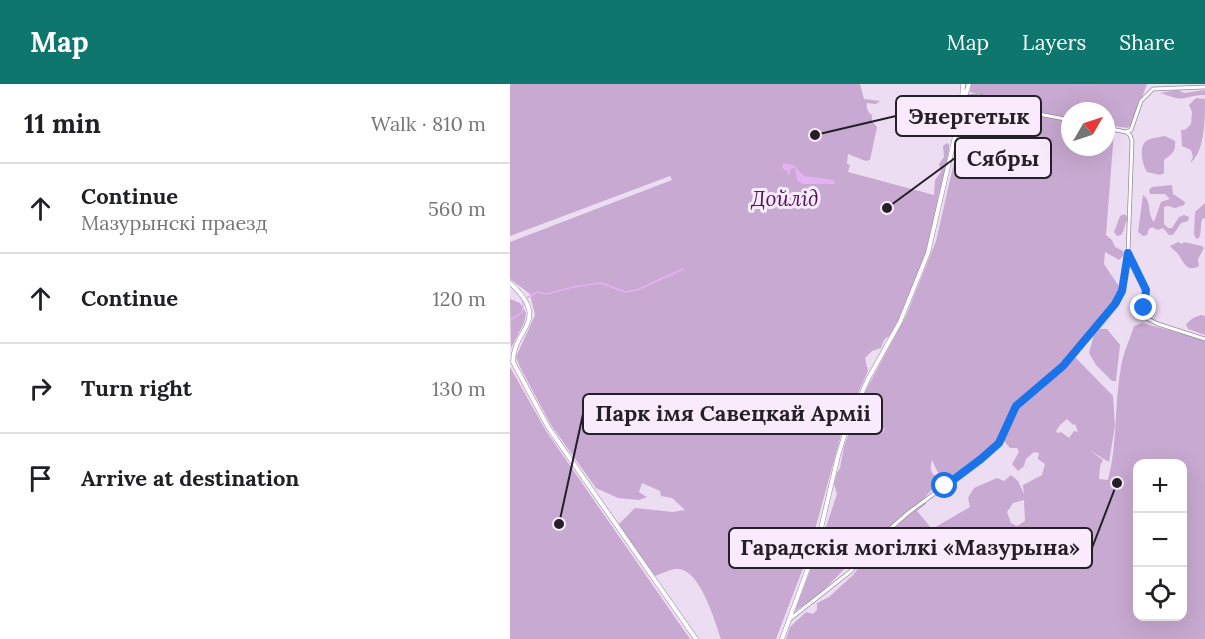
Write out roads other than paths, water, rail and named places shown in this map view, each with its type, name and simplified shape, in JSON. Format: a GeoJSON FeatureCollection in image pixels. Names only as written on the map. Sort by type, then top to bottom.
{"type":"FeatureCollection","features":[{"type":"Feature","properties":{"kind":"street"},"geometry":{"type":"LineString","coordinates":[[963,84],[964,96]]}},
{"type":"Feature","properties":{"kind":"street"},"geometry":{"type":"LineString","coordinates":[[782,639],[821,531],[847,427],[868,379],[900,322],[928,253],[964,96],[969,84]]}},
{"type":"Feature","properties":{"kind":"street"},"geometry":{"type":"LineString","coordinates":[[789,620],[851,571],[867,549],[908,513],[999,443],[1016,406],[1063,366],[1115,304],[1122,291],[1128,253],[1132,141],[1141,101],[1150,91],[1164,88],[1205,87]]}},
{"type":"Feature","properties":{"kind":"street"},"geometry":{"type":"LineString","coordinates":[[964,96],[979,96],[1023,111],[1061,118]]}},
{"type":"Feature","properties":{"kind":"street"},"geometry":{"type":"LineString","coordinates":[[1126,132],[1134,128]]}},
{"type":"Feature","properties":{"kind":"street"},"geometry":{"type":"LineString","coordinates":[[1115,130],[1126,132],[1132,141]]}},
{"type":"Feature","properties":{"kind":"street"},"geometry":{"type":"LineString","coordinates":[[1128,253],[1146,290],[1144,317],[1158,324],[1205,339]]}},
{"type":"Feature","properties":{"kind":"street"},"geometry":{"type":"LineString","coordinates":[[510,283],[525,299],[530,312],[529,322],[513,353],[513,362],[548,428],[696,639]]}},
{"type":"Feature","properties":{"kind":"waterway"},"geometry":{"type":"LineString","coordinates":[[527,298],[537,292],[547,294],[601,283],[625,292],[637,290],[683,269]]}},
{"type":"Feature","properties":{"kind":"waterway"},"geometry":{"type":"LineString","coordinates":[[510,320],[522,313],[523,302]]}},
{"type":"Feature","properties":{"kind":"place","name":"Энергетык"},"geometry":{"type":"Point","coordinates":[815,135]}},
{"type":"Feature","properties":{"kind":"place","name":"Сябры"},"geometry":{"type":"Point","coordinates":[887,208]}},
{"type":"Feature","properties":{"kind":"place","name":"Гарадскія могілкі «Мазурына»"},"geometry":{"type":"Point","coordinates":[1117,483]}},
{"type":"Feature","properties":{"kind":"place","name":"Парк імя Савецкай Арміі"},"geometry":{"type":"Point","coordinates":[559,524]}},
{"type":"Feature","properties":{"kind":"park label","name":"Дойлід"},"geometry":{"type":"Point","coordinates":[785,199]}}]}
